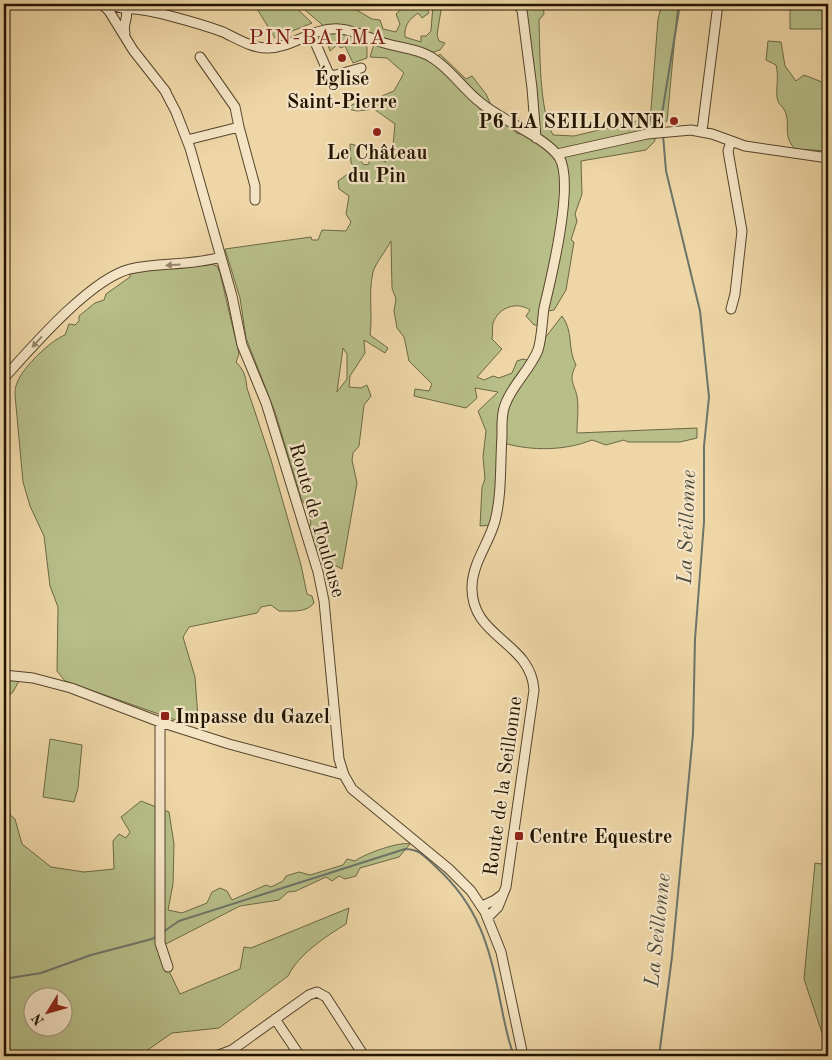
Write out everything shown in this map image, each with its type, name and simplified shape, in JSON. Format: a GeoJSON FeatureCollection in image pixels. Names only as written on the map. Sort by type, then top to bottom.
{"type":"FeatureCollection","features":[{"type":"Feature","properties":{"kind":"street"},"geometry":{"type":"LineString","coordinates":[[102,4],[113,10]]}},
{"type":"Feature","properties":{"kind":"street"},"geometry":{"type":"LineString","coordinates":[[106,4],[113,10]]}},
{"type":"Feature","properties":{"kind":"street"},"geometry":{"type":"LineString","coordinates":[[702,131],[718,4]]}},
{"type":"Feature","properties":{"kind":"street"},"geometry":{"type":"LineString","coordinates":[[113,10],[121,6],[123,17]]}},
{"type":"Feature","properties":{"kind":"street"},"geometry":{"type":"LineString","coordinates":[[521,6],[532,88],[536,138]]}},
{"type":"Feature","properties":{"kind":"street"},"geometry":{"type":"LineString","coordinates":[[113,10],[112,19],[123,17],[145,8],[215,29],[258,48],[276,48],[311,33],[328,29],[346,30],[429,56],[442,65],[484,106],[536,138],[557,154],[656,133],[691,130],[702,131],[756,148],[796,152],[828,158]]}},
{"type":"Feature","properties":{"kind":"street","name":"Route de Toulouse"},"geometry":{"type":"LineString","coordinates":[[123,17],[128,42],[164,89],[190,139],[206,206],[232,296],[242,345],[266,403],[322,587],[340,759],[344,776],[359,795],[449,869],[482,906],[501,952],[523,1056]]}},
{"type":"Feature","properties":{"kind":"street"},"geometry":{"type":"LineString","coordinates":[[311,33],[328,72],[332,76],[361,68]]}},
{"type":"Feature","properties":{"kind":"street"},"geometry":{"type":"LineString","coordinates":[[200,57],[235,107],[256,191],[255,200]]}},
{"type":"Feature","properties":{"kind":"street"},"geometry":{"type":"LineString","coordinates":[[190,139],[239,127]]}},
{"type":"Feature","properties":{"kind":"street"},"geometry":{"type":"LineString","coordinates":[[731,141],[728,151],[742,231],[735,294],[731,309]]}},
{"type":"Feature","properties":{"kind":"street"},"geometry":{"type":"LineString","coordinates":[[796,152],[828,152]]}},
{"type":"Feature","properties":{"kind":"street","name":"Route de la Seillonne"},"geometry":{"type":"LineString","coordinates":[[488,917],[498,907],[511,858],[533,701],[533,680],[523,658],[492,632],[480,617],[474,601],[472,582],[475,569],[491,533],[496,515],[503,411],[508,398],[535,356],[541,337],[544,311],[558,250],[562,218],[564,177],[563,167],[557,154]]}},
{"type":"Feature","properties":{"kind":"street"},"geometry":{"type":"LineString","coordinates":[[4,378],[55,322],[113,276],[137,268],[192,264],[221,258]]}},
{"type":"Feature","properties":{"kind":"street"},"geometry":{"type":"LineString","coordinates":[[4,675],[33,678],[71,688],[160,722],[229,744],[303,762],[344,776]]}},
{"type":"Feature","properties":{"kind":"street"},"geometry":{"type":"LineString","coordinates":[[160,722],[160,936],[163,956],[168,966]]}},
{"type":"Feature","properties":{"kind":"street","name":"Route de la Seillonne"},"geometry":{"type":"LineString","coordinates":[[482,906],[503,894]]}},
{"type":"Feature","properties":{"kind":"street"},"geometry":{"type":"LineString","coordinates":[[216,1056],[234,1053],[275,1019],[309,995],[317,992],[322,994],[364,1056]]}},
{"type":"Feature","properties":{"kind":"street"},"geometry":{"type":"LineString","coordinates":[[275,1019],[300,1056]]}},
{"type":"Feature","properties":{"kind":"street","name":"Route de Toulouse"},"geometry":{"type":"LineString","coordinates":[[517,1027],[528,1056]]}},
{"type":"Feature","properties":{"kind":"green space"},"geometry":{"type":"Polygon","coordinates":[[[254,4],[292,4],[312,23],[275,38],[254,4]]]}},
{"type":"Feature","properties":{"kind":"green space"},"geometry":{"type":"Polygon","coordinates":[[[298,4],[346,4],[372,19],[380,20],[383,29],[396,32],[400,24],[396,14],[402,9],[411,6],[421,10],[427,9],[429,13],[422,18],[418,13],[405,29],[405,37],[421,42],[421,36],[426,36],[431,31],[433,4],[442,4],[437,35],[439,41],[445,43],[440,50],[430,53],[437,57],[440,54],[466,79],[472,76],[486,94],[497,118],[518,134],[530,131],[533,125],[521,7],[523,4],[543,4],[544,14],[539,20],[541,79],[548,124],[553,135],[574,136],[641,120],[650,122],[658,19],[662,4],[678,4],[667,121],[654,130],[655,141],[646,150],[581,161],[582,194],[575,214],[577,221],[571,240],[574,242],[566,290],[554,310],[542,312],[540,325],[534,325],[526,316],[530,310],[525,307],[509,307],[499,313],[493,323],[492,339],[502,349],[477,377],[484,380],[493,376],[499,378],[512,373],[517,361],[523,359],[536,362],[545,338],[562,316],[568,328],[573,359],[576,365],[572,378],[578,401],[577,433],[697,428],[697,438],[680,442],[628,442],[624,440],[606,445],[592,440],[581,444],[548,449],[514,446],[503,443],[498,464],[492,525],[480,526],[482,487],[485,479],[483,457],[486,431],[478,411],[498,392],[475,388],[477,398],[466,408],[414,396],[415,389],[429,391],[432,384],[409,361],[404,337],[397,328],[394,311],[396,299],[392,288],[391,241],[374,268],[371,288],[370,335],[388,348],[385,353],[364,340],[365,353],[350,376],[349,387],[361,388],[367,385],[371,396],[364,405],[359,446],[353,453],[352,460],[357,483],[342,569],[329,562],[319,565],[309,527],[311,523],[308,511],[301,498],[275,412],[246,338],[240,298],[225,249],[311,237],[312,240],[318,240],[322,230],[346,231],[351,222],[346,214],[349,196],[339,189],[338,181],[349,173],[358,175],[359,173],[351,163],[350,144],[355,145],[357,156],[364,165],[369,164],[369,156],[374,155],[385,162],[392,157],[395,124],[374,109],[357,111],[348,109],[353,104],[371,104],[377,98],[394,91],[404,73],[387,58],[370,57],[374,44],[383,46],[384,40],[326,28],[298,4]],[[343,348],[337,392],[347,379],[347,354],[343,348]]]}},
{"type":"Feature","properties":{"kind":"green space"},"geometry":{"type":"Polygon","coordinates":[[[790,4],[828,4],[828,29],[790,29],[790,4]]]}},
{"type":"Feature","properties":{"kind":"green space"},"geometry":{"type":"Polygon","coordinates":[[[338,32],[362,39],[367,47],[367,58],[353,63],[345,46],[341,48],[337,45],[330,51],[324,34],[338,32]]]}},
{"type":"Feature","properties":{"kind":"green space"},"geometry":{"type":"Polygon","coordinates":[[[768,41],[781,42],[785,66],[796,81],[804,75],[822,82],[828,75],[828,151],[795,149],[791,144],[788,135],[787,116],[777,97],[776,65],[766,60],[768,41]]]}},
{"type":"Feature","properties":{"kind":"green space"},"geometry":{"type":"Polygon","coordinates":[[[211,264],[217,266],[220,273],[239,354],[236,362],[245,377],[301,565],[307,594],[312,596],[314,603],[303,610],[293,611],[279,611],[271,605],[261,607],[257,613],[189,627],[183,637],[195,677],[198,718],[194,722],[189,720],[187,724],[65,681],[57,671],[58,607],[50,586],[44,536],[30,506],[23,482],[15,391],[20,377],[38,355],[52,342],[65,335],[69,324],[75,325],[79,321],[79,316],[95,303],[104,300],[106,294],[130,277],[130,272],[211,264]]]}},
{"type":"Feature","properties":{"kind":"green space"},"geometry":{"type":"Polygon","coordinates":[[[4,677],[20,679],[13,692],[4,700],[4,677]]]}},
{"type":"Feature","properties":{"kind":"green space"},"geometry":{"type":"Polygon","coordinates":[[[50,739],[82,745],[78,788],[74,802],[43,797],[50,739]]]}},
{"type":"Feature","properties":{"kind":"green space"},"geometry":{"type":"Polygon","coordinates":[[[4,767],[9,778],[10,815],[15,819],[22,844],[51,867],[84,872],[114,869],[113,841],[119,834],[126,838],[130,832],[121,817],[141,801],[169,812],[174,844],[173,884],[168,910],[182,913],[207,903],[212,892],[220,888],[227,891],[232,900],[266,885],[271,887],[283,881],[286,876],[299,872],[310,875],[343,865],[347,859],[355,861],[366,855],[398,844],[410,844],[399,857],[360,868],[356,876],[345,879],[339,876],[332,881],[326,877],[296,891],[288,892],[279,900],[240,906],[158,948],[180,994],[240,969],[244,947],[251,948],[349,908],[346,924],[321,940],[306,953],[288,976],[219,1028],[172,1033],[139,1056],[4,1056],[4,767]]]}},
{"type":"Feature","properties":{"kind":"green space"},"geometry":{"type":"Polygon","coordinates":[[[815,863],[828,865],[828,1051],[804,979],[815,863]]]}},
{"type":"Feature","properties":{"kind":"waterway","name":"La Seillonne"},"geometry":{"type":"LineString","coordinates":[[662,130],[661,120],[680,4]]}},
{"type":"Feature","properties":{"kind":"waterway","name":"La Seillonne"},"geometry":{"type":"LineString","coordinates":[[659,1056],[672,957],[693,734],[695,639],[704,522],[704,446],[709,397],[700,311],[666,171],[663,135]]}},
{"type":"Feature","properties":{"kind":"waterway"},"geometry":{"type":"LineString","coordinates":[[163,932],[179,921],[405,849],[415,850],[450,881],[462,896],[480,928],[492,962],[509,1042],[514,1056]]}},
{"type":"Feature","properties":{"kind":"waterway"},"geometry":{"type":"LineString","coordinates":[[4,979],[41,973],[91,955],[157,936]]}},
{"type":"Feature","properties":{"kind":"place","name":"Église Saint-Pierre"},"geometry":{"type":"Point","coordinates":[342,58]}},
{"type":"Feature","properties":{"kind":"place","name":"P6 LA SEILLONNE"},"geometry":{"type":"Point","coordinates":[674,121]}},
{"type":"Feature","properties":{"kind":"place","name":"Le Château du Pin"},"geometry":{"type":"Point","coordinates":[377,132]}},
{"type":"Feature","properties":{"kind":"place","name":"Impasse du Gazel"},"geometry":{"type":"Point","coordinates":[165,716]}},
{"type":"Feature","properties":{"kind":"place","name":"Centre Equestre"},"geometry":{"type":"Point","coordinates":[519,836]}},
{"type":"Feature","properties":{"kind":"district","name":"PIN-BALMA"},"geometry":{"type":"Point","coordinates":[318,36]}}]}
